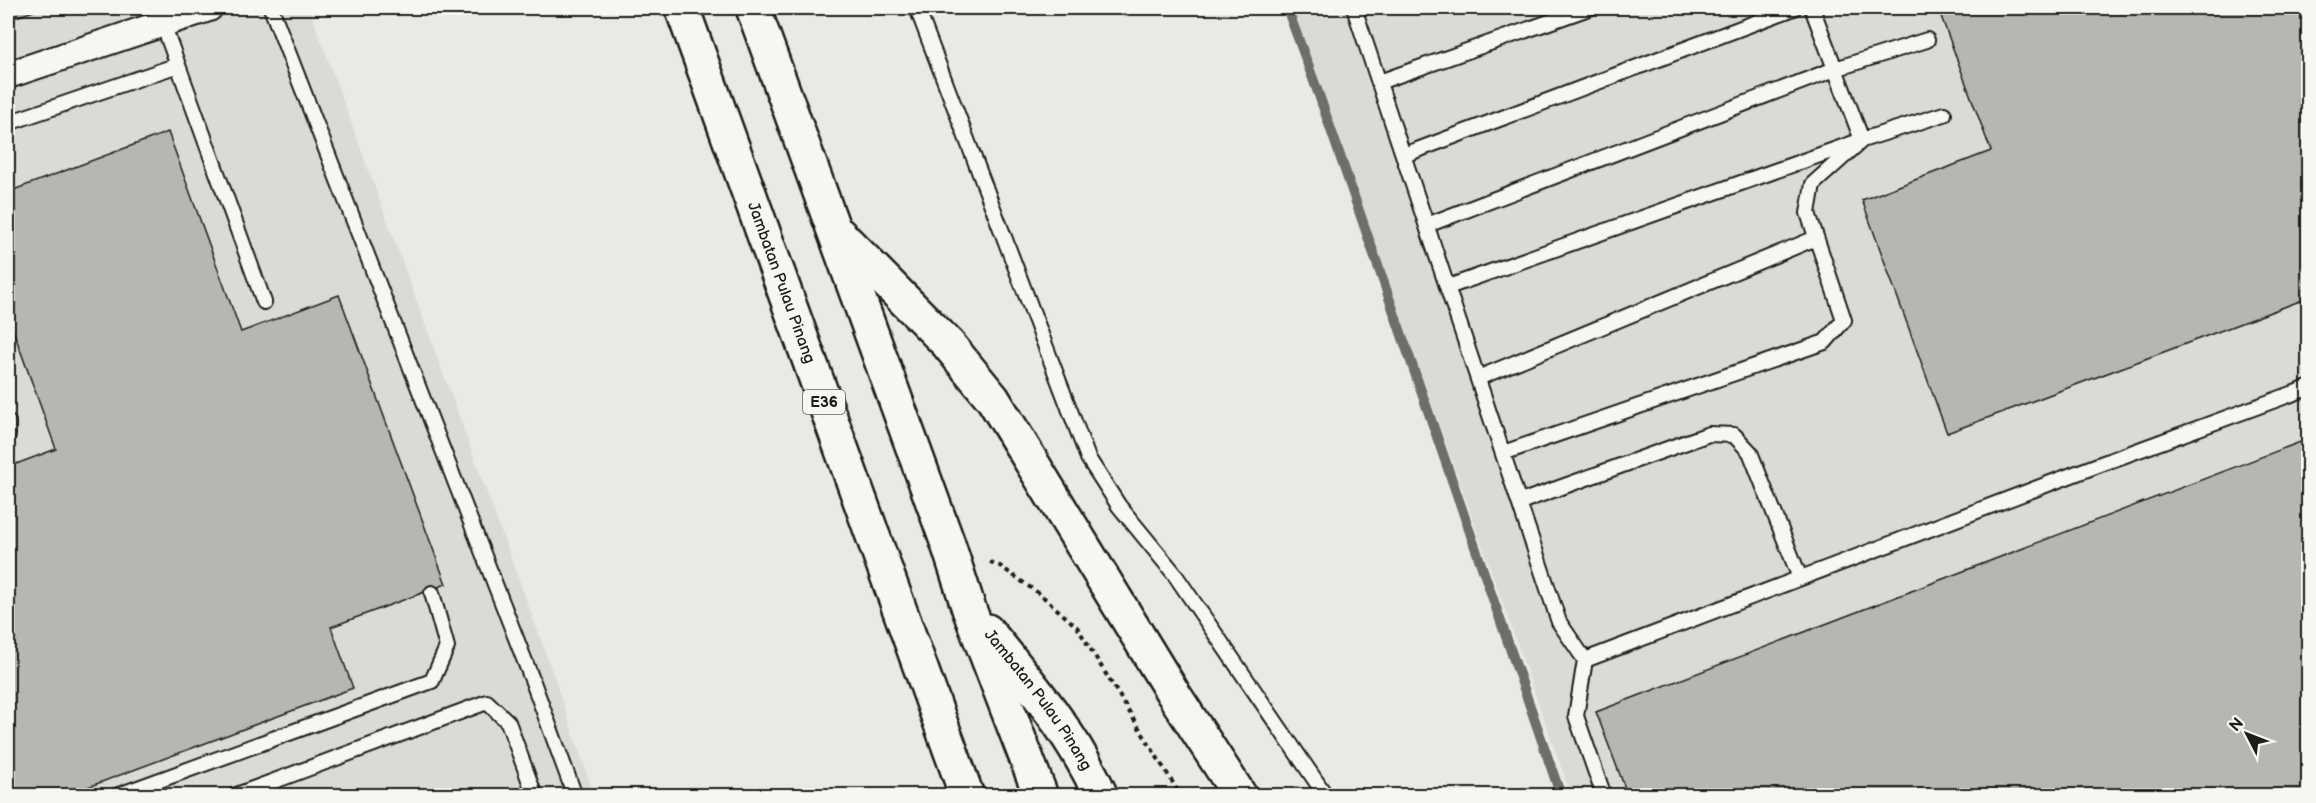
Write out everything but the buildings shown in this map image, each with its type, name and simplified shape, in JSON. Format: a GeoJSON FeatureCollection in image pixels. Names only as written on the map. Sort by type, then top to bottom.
{"type":"FeatureCollection","features":[{"type":"Feature","properties":{"kind":"highway","name":"Jambatan Pulau Pinang"},"geometry":{"type":"LineString","coordinates":[[682,8],[967,795]]}},
{"type":"Feature","properties":{"kind":"highway","name":"Jambatan Pulau Pinang"},"geometry":{"type":"LineString","coordinates":[[753,8],[948,544],[969,609],[1041,795]]}},
{"type":"Feature","properties":{"kind":"highway"},"geometry":{"type":"LineString","coordinates":[[832,228],[948,344],[993,399],[1173,693],[1240,795]]}},
{"type":"Feature","properties":{"kind":"highway","name":"Jambatan Pulau Pinang"},"geometry":{"type":"LineString","coordinates":[[969,609],[1049,706],[1101,795]]}},
{"type":"Feature","properties":{"kind":"street"},"geometry":{"type":"LineString","coordinates":[[8,75],[209,8]]}},
{"type":"Feature","properties":{"kind":"lane"},"geometry":{"type":"LineString","coordinates":[[272,8],[575,795]]}},
{"type":"Feature","properties":{"kind":"lane"},"geometry":{"type":"LineString","coordinates":[[917,8],[1088,458],[1119,506],[1173,572],[1326,795]]}},
{"type":"Feature","properties":{"kind":"lane"},"geometry":{"type":"LineString","coordinates":[[1379,82],[1589,8]]}},
{"type":"Feature","properties":{"kind":"lane"},"geometry":{"type":"LineString","coordinates":[[1404,155],[1794,8]]}},
{"type":"Feature","properties":{"kind":"lane"},"geometry":{"type":"LineString","coordinates":[[1812,8],[1862,140]]}},
{"type":"Feature","properties":{"kind":"lane"},"geometry":{"type":"LineString","coordinates":[[1358,9],[1379,82],[1559,622],[1585,660],[1576,716],[1604,795]]}},
{"type":"Feature","properties":{"kind":"lane"},"geometry":{"type":"LineString","coordinates":[[163,24],[264,302]]}},
{"type":"Feature","properties":{"kind":"lane"},"geometry":{"type":"LineString","coordinates":[[1427,225],[1835,69],[1927,40]]}},
{"type":"Feature","properties":{"kind":"lane"},"geometry":{"type":"LineString","coordinates":[[8,123],[178,65]]}},
{"type":"Feature","properties":{"kind":"lane"},"geometry":{"type":"LineString","coordinates":[[1448,286],[1862,140],[1944,114]]}},
{"type":"Feature","properties":{"kind":"lane"},"geometry":{"type":"LineString","coordinates":[[1503,453],[1825,342],[1844,320],[1808,213],[1813,184],[1862,140]]}},
{"type":"Feature","properties":{"kind":"lane"},"geometry":{"type":"LineString","coordinates":[[1478,378],[1816,238]]}},
{"type":"Feature","properties":{"kind":"lane"},"geometry":{"type":"LineString","coordinates":[[1585,660],[2308,388]]}},
{"type":"Feature","properties":{"kind":"lane"},"geometry":{"type":"LineString","coordinates":[[8,422],[8,435]]}},
{"type":"Feature","properties":{"kind":"lane"},"geometry":{"type":"LineString","coordinates":[[1520,502],[1709,435],[1734,435],[1750,452],[1800,578]]}},
{"type":"Feature","properties":{"kind":"lane"},"geometry":{"type":"LineString","coordinates":[[116,795],[432,681],[447,647],[432,593]]}},
{"type":"Feature","properties":{"kind":"lane"},"geometry":{"type":"LineString","coordinates":[[234,795],[487,702],[508,722],[535,795]]}},
{"type":"Feature","properties":{"kind":"path"},"geometry":{"type":"LineString","coordinates":[[948,544],[1000,566],[1041,595],[1077,627],[1181,795]]}},
{"type":"Feature","properties":{"kind":"shaded area"},"geometry":{"type":"Polygon","coordinates":[[[8,8],[309,8],[545,651],[594,795],[8,795],[8,8]]]}},
{"type":"Feature","properties":{"kind":"shaded area"},"geometry":{"type":"Polygon","coordinates":[[[1291,8],[2308,8],[2308,795],[1571,795],[1291,8]]]}},
{"type":"Feature","properties":{"kind":"waterway"},"geometry":{"type":"LineString","coordinates":[[1287,8],[1561,796]]}}]}
